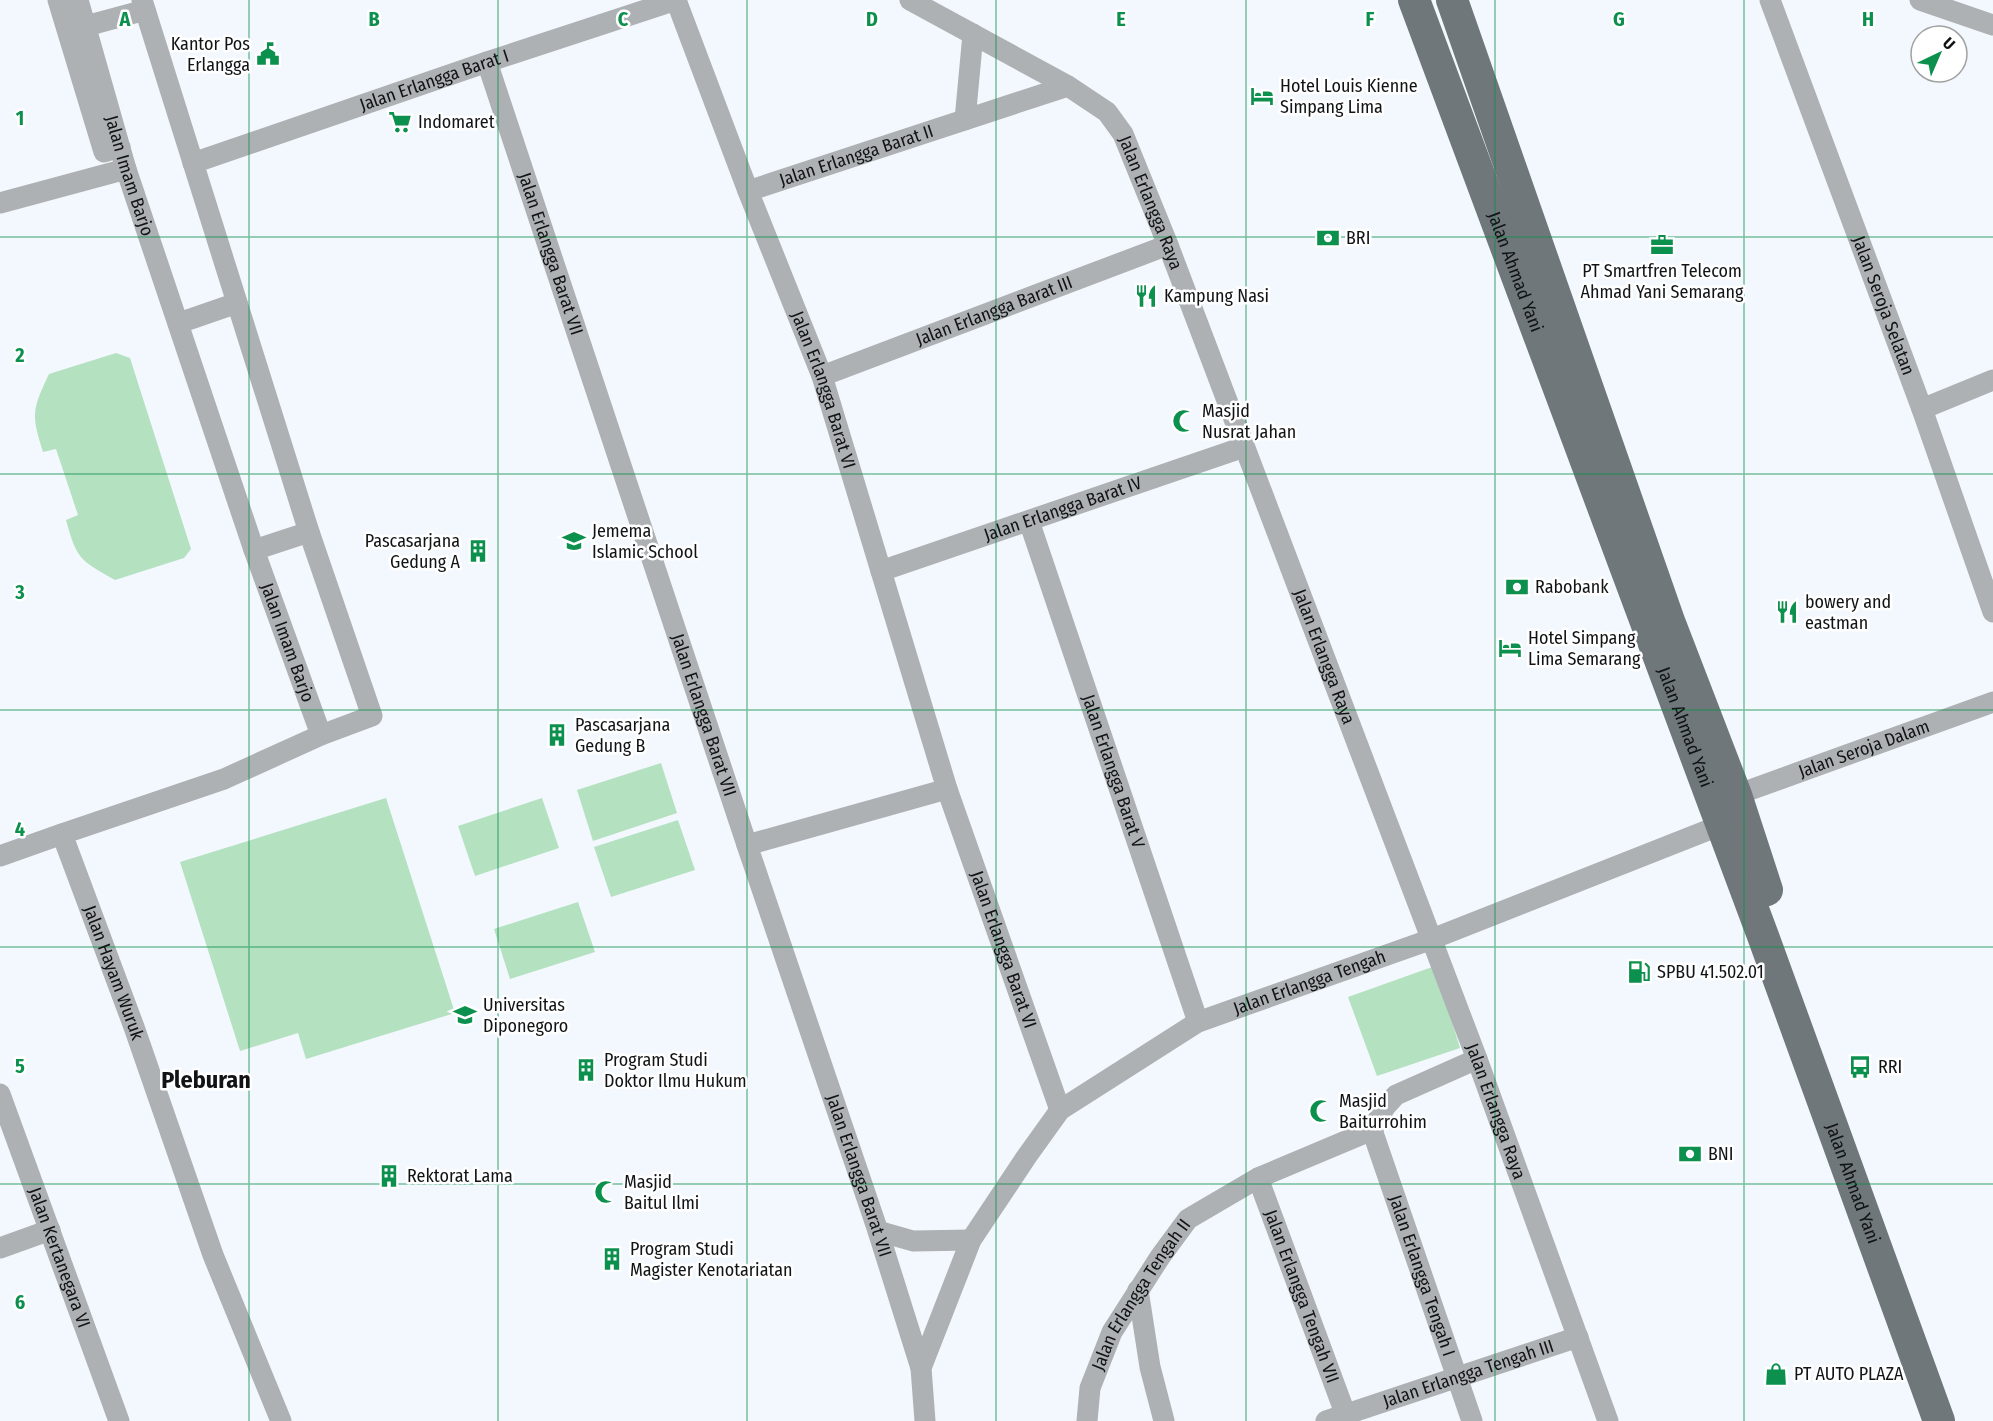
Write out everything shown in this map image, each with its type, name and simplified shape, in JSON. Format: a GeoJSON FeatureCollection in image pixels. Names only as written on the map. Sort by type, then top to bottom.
{"type":"FeatureCollection","features":[{"type":"Feature","properties":{"kind":"main road","name":"Jalan Ahmad Yani"},"geometry":{"type":"LineString","coordinates":[[1414,0],[1773,963],[1939,1421]]}},
{"type":"Feature","properties":{"kind":"main road","name":"Jalan Ahmad Yani"},"geometry":{"type":"LineString","coordinates":[[1452,0],[1669,621],[1736,795],[1803,993],[1872,1178],[1953,1421]]}},
{"type":"Feature","properties":{"kind":"street"},"geometry":{"type":"LineString","coordinates":[[58,0],[104,152],[120,147]]}},
{"type":"Feature","properties":{"kind":"street","name":"Jalan Imam Barjo"},"geometry":{"type":"LineString","coordinates":[[78,0],[126,169],[254,550],[321,735]]}},
{"type":"Feature","properties":{"kind":"street","name":"Jalan Erlangga Barat I"},"geometry":{"type":"LineString","coordinates":[[193,163],[676,0]]}},
{"type":"Feature","properties":{"kind":"street","name":"Jalan Erlangga Barat VI"},"geometry":{"type":"LineString","coordinates":[[676,0],[748,191],[822,376],[947,789],[1060,1110]]}},
{"type":"Feature","properties":{"kind":"street","name":"Jalan Erlangga Raya"},"geometry":{"type":"LineString","coordinates":[[910,0],[1068,86],[1107,112],[1123,134],[1168,244],[1432,939],[1608,1421]]}},
{"type":"Feature","properties":{"kind":"street","name":"Jalan Seroja Selatan"},"geometry":{"type":"LineString","coordinates":[[1770,0],[1922,409],[1993,612]]}},
{"type":"Feature","properties":{"kind":"street"},"geometry":{"type":"LineString","coordinates":[[1920,0],[1993,25]]}},
{"type":"Feature","properties":{"kind":"street"},"geometry":{"type":"LineString","coordinates":[[0,856],[224,779],[321,735],[372,716],[309,532],[144,5],[86,26]]}},
{"type":"Feature","properties":{"kind":"street"},"geometry":{"type":"LineString","coordinates":[[965,120],[973,34]]}},
{"type":"Feature","properties":{"kind":"street","name":"Jalan Erlangga Barat VII"},"geometry":{"type":"LineString","coordinates":[[487,62],[878,1231],[921,1368]]}},
{"type":"Feature","properties":{"kind":"street","name":"Jalan Erlangga Barat II"},"geometry":{"type":"LineString","coordinates":[[748,191],[1068,86]]}},
{"type":"Feature","properties":{"kind":"street"},"geometry":{"type":"LineString","coordinates":[[0,203],[126,169]]}},
{"type":"Feature","properties":{"kind":"street","name":"Jalan Erlangga Barat III"},"geometry":{"type":"LineString","coordinates":[[822,376],[1168,244]]}},
{"type":"Feature","properties":{"kind":"street"},"geometry":{"type":"LineString","coordinates":[[179,323],[237,303]]}},
{"type":"Feature","properties":{"kind":"street"},"geometry":{"type":"LineString","coordinates":[[1922,409],[1993,381]]}},
{"type":"Feature","properties":{"kind":"street","name":"Jalan Erlangga Barat IV"},"geometry":{"type":"LineString","coordinates":[[881,571],[1244,447]]}},
{"type":"Feature","properties":{"kind":"street","name":"Jalan Erlangga Barat V"},"geometry":{"type":"LineString","coordinates":[[1029,521],[1198,1022]]}},
{"type":"Feature","properties":{"kind":"street"},"geometry":{"type":"LineString","coordinates":[[254,550],[309,532]]}},
{"type":"Feature","properties":{"kind":"street","name":"Jalan Seroja Dalam"},"geometry":{"type":"LineString","coordinates":[[1736,795],[1993,702]]}},
{"type":"Feature","properties":{"kind":"street"},"geometry":{"type":"LineString","coordinates":[[747,845],[947,789]]}},
{"type":"Feature","properties":{"kind":"street","name":"Jalan Erlangga Tengah"},"geometry":{"type":"LineString","coordinates":[[925,1421],[921,1368],[971,1240],[1060,1110],[1198,1022],[1432,939],[1721,825]]}},
{"type":"Feature","properties":{"kind":"street","name":"Jalan Hayam Wuruk"},"geometry":{"type":"LineString","coordinates":[[62,834],[134,1026],[213,1255],[281,1421]]}},
{"type":"Feature","properties":{"kind":"street"},"geometry":{"type":"LineString","coordinates":[[1372,1130],[1385,1107],[1396,1095],[1477,1059]]}},
{"type":"Feature","properties":{"kind":"street","name":"Jalan Kertanegara VI"},"geometry":{"type":"LineString","coordinates":[[0,1094],[120,1421]]}},
{"type":"Feature","properties":{"kind":"street","name":"Jalan Erlangga Tengah II"},"geometry":{"type":"LineString","coordinates":[[1087,1421],[1090,1388],[1112,1332],[1138,1290],[1188,1219],[1258,1178],[1372,1130]]}},
{"type":"Feature","properties":{"kind":"street","name":"Jalan Erlangga Tengah I"},"geometry":{"type":"LineString","coordinates":[[1372,1130],[1472,1421]]}},
{"type":"Feature","properties":{"kind":"street","name":"Jalan Erlangga Tengah VII"},"geometry":{"type":"LineString","coordinates":[[1258,1178],[1335,1417]]}},
{"type":"Feature","properties":{"kind":"street"},"geometry":{"type":"LineString","coordinates":[[0,1248],[50,1230]]}},
{"type":"Feature","properties":{"kind":"street"},"geometry":{"type":"LineString","coordinates":[[878,1231],[913,1241],[971,1240]]}},
{"type":"Feature","properties":{"kind":"street"},"geometry":{"type":"LineString","coordinates":[[1138,1290],[1150,1367],[1164,1421]]}},
{"type":"Feature","properties":{"kind":"street","name":"Jalan Erlangga Tengah III"},"geometry":{"type":"LineString","coordinates":[[1335,1417],[1578,1337]]}},
{"type":"Feature","properties":{"kind":"green space"},"geometry":{"type":"Polygon","coordinates":[[[116,353],[130,358],[191,549],[184,558],[115,580],[87,563],[73,543],[66,520],[78,515],[56,449],[43,452],[36,429],[35,412],[36,404],[49,374],[116,353]]]}},
{"type":"Feature","properties":{"kind":"green space"},"geometry":{"type":"Polygon","coordinates":[[[661,763],[677,813],[593,841],[577,790],[661,763]]]}},
{"type":"Feature","properties":{"kind":"green space"},"geometry":{"type":"Polygon","coordinates":[[[386,798],[455,1013],[306,1059],[298,1033],[240,1051],[180,862],[386,798]]]}},
{"type":"Feature","properties":{"kind":"green space"},"geometry":{"type":"Polygon","coordinates":[[[542,798],[559,848],[475,876],[458,826],[542,798]]]}},
{"type":"Feature","properties":{"kind":"green space"},"geometry":{"type":"Polygon","coordinates":[[[678,820],[695,870],[611,897],[594,847],[678,820]]]}},
{"type":"Feature","properties":{"kind":"green space"},"geometry":{"type":"Polygon","coordinates":[[[578,902],[595,952],[510,979],[494,929],[578,902]]]}},
{"type":"Feature","properties":{"kind":"green space"},"geometry":{"type":"Polygon","coordinates":[[[1435,966],[1460,1048],[1377,1076],[1348,997],[1435,966]]]}},
{"type":"Feature","properties":{"kind":"place","name":"Kantor Pos Erlangga"},"geometry":{"type":"Point","coordinates":[268,54]}},
{"type":"Feature","properties":{"kind":"place","name":"Hotel Louis Kienne Simpang Lima"},"geometry":{"type":"Point","coordinates":[1262,96]}},
{"type":"Feature","properties":{"kind":"place","name":"Indomaret"},"geometry":{"type":"Point","coordinates":[400,122]}},
{"type":"Feature","properties":{"kind":"place","name":"BRI"},"geometry":{"type":"Point","coordinates":[1328,238]}},
{"type":"Feature","properties":{"kind":"place","name":"PT Smartfren Telecom Ahmad Yani Semarang"},"geometry":{"type":"Point","coordinates":[1662,245]}},
{"type":"Feature","properties":{"kind":"place","name":"Kampung Nasi"},"geometry":{"type":"Point","coordinates":[1146,296]}},
{"type":"Feature","properties":{"kind":"place","name":"Masjid Nusrat Jahan"},"geometry":{"type":"Point","coordinates":[1184,421]}},
{"type":"Feature","properties":{"kind":"place","name":"Jemema Islamic School"},"geometry":{"type":"Point","coordinates":[574,541]}},
{"type":"Feature","properties":{"kind":"place","name":"Pascasarjana Gedung A"},"geometry":{"type":"Point","coordinates":[478,551]}},
{"type":"Feature","properties":{"kind":"place","name":"Rabobank"},"geometry":{"type":"Point","coordinates":[1517,587]}},
{"type":"Feature","properties":{"kind":"place","name":"bowery and eastman"},"geometry":{"type":"Point","coordinates":[1787,612]}},
{"type":"Feature","properties":{"kind":"place","name":"Hotel Simpang Lima Semarang"},"geometry":{"type":"Point","coordinates":[1510,648]}},
{"type":"Feature","properties":{"kind":"place","name":"Pascasarjana Gedung B"},"geometry":{"type":"Point","coordinates":[557,735]}},
{"type":"Feature","properties":{"kind":"place","name":"SPBU 41.502.01"},"geometry":{"type":"Point","coordinates":[1639,972]}},
{"type":"Feature","properties":{"kind":"place","name":"Universitas Diponegoro"},"geometry":{"type":"Point","coordinates":[465,1015]}},
{"type":"Feature","properties":{"kind":"place","name":"RRI"},"geometry":{"type":"Point","coordinates":[1860,1067]}},
{"type":"Feature","properties":{"kind":"place","name":"Program Studi Doktor Ilmu Hukum"},"geometry":{"type":"Point","coordinates":[586,1070]}},
{"type":"Feature","properties":{"kind":"place","name":"Masjid Baiturrohim"},"geometry":{"type":"Point","coordinates":[1321,1111]}},
{"type":"Feature","properties":{"kind":"place","name":"BNI"},"geometry":{"type":"Point","coordinates":[1690,1154]}},
{"type":"Feature","properties":{"kind":"place","name":"Rektorat Lama"},"geometry":{"type":"Point","coordinates":[389,1176]}},
{"type":"Feature","properties":{"kind":"place","name":"Masjid Baitul Ilmi"},"geometry":{"type":"Point","coordinates":[606,1192]}},
{"type":"Feature","properties":{"kind":"place","name":"Program Studi Magister Kenotariatan"},"geometry":{"type":"Point","coordinates":[612,1259]}},
{"type":"Feature","properties":{"kind":"place","name":"PT AUTO PLAZA"},"geometry":{"type":"Point","coordinates":[1776,1374]}},
{"type":"Feature","properties":{"kind":"district","name":"Pleburan"},"geometry":{"type":"Point","coordinates":[206,1080]}}]}
